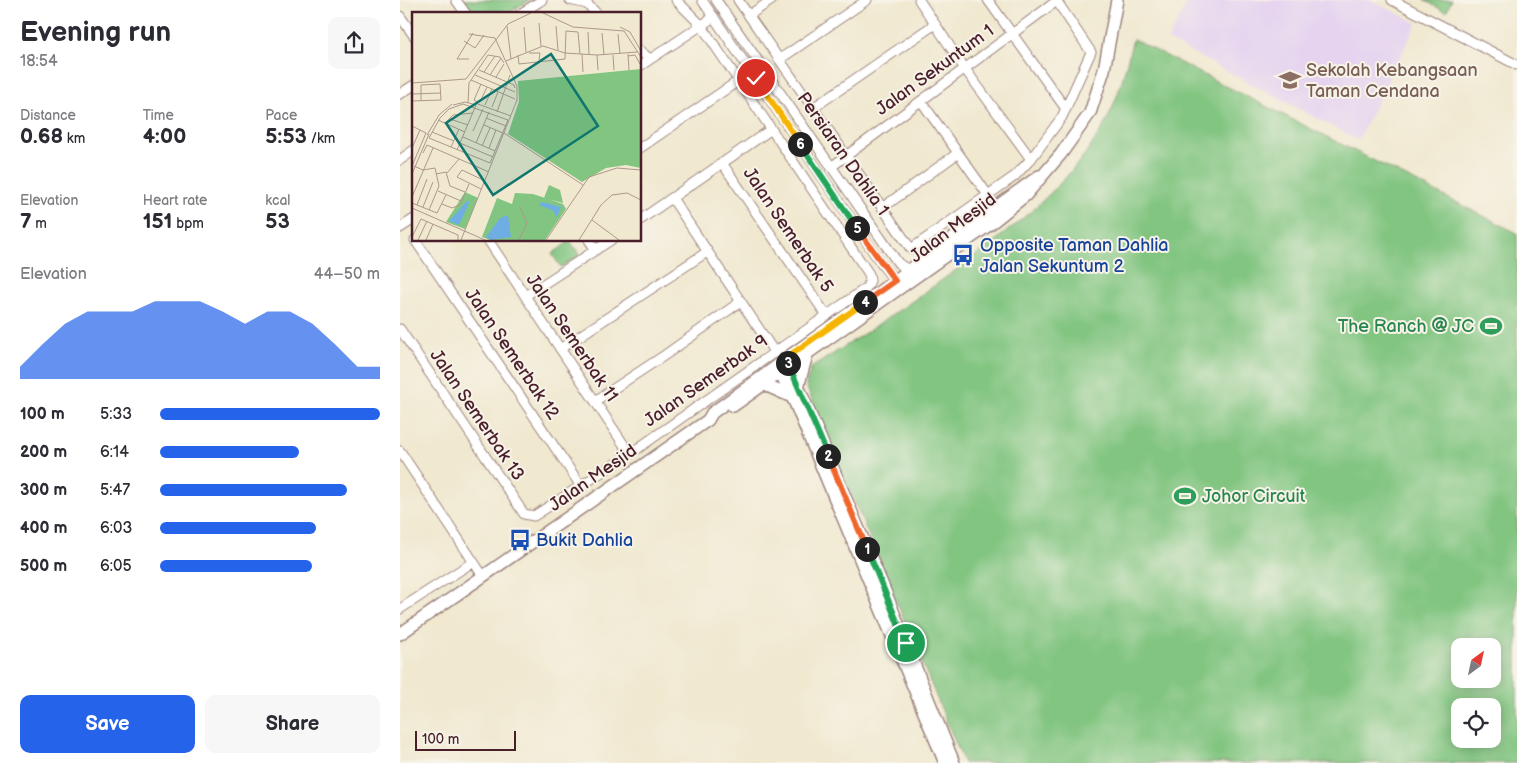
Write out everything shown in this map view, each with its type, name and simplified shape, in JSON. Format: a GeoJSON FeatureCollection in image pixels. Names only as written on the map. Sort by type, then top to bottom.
{"type":"FeatureCollection","features":[{"type":"Feature","properties":{"kind":"main road","name":"Jalan Mesjid"},"geometry":{"type":"LineString","coordinates":[[708,420],[712,413],[783,366],[900,283],[989,225],[1026,195],[1040,176],[1061,154],[1090,113],[1104,70],[1117,0]]}},
{"type":"Feature","properties":{"kind":"main road","name":"Jalan Mesjid"},"geometry":{"type":"LineString","coordinates":[[400,634],[708,420],[715,418],[765,384],[783,366],[807,355],[900,283],[914,268],[1040,176]]}},
{"type":"Feature","properties":{"kind":"main road"},"geometry":{"type":"LineString","coordinates":[[798,387],[807,355]]}},
{"type":"Feature","properties":{"kind":"main road"},"geometry":{"type":"LineString","coordinates":[[783,366],[798,387],[882,584],[954,763]]}},
{"type":"Feature","properties":{"kind":"main road"},"geometry":{"type":"LineString","coordinates":[[783,366],[792,397],[945,763]]}},
{"type":"Feature","properties":{"kind":"main road"},"geometry":{"type":"LineString","coordinates":[[765,384],[792,397]]}},
{"type":"Feature","properties":{"kind":"street"},"geometry":{"type":"LineString","coordinates":[[456,0],[465,12]]}},
{"type":"Feature","properties":{"kind":"street"},"geometry":{"type":"LineString","coordinates":[[523,12],[542,0]]}},
{"type":"Feature","properties":{"kind":"street"},"geometry":{"type":"LineString","coordinates":[[570,0],[587,4],[595,12]]}},
{"type":"Feature","properties":{"kind":"street"},"geometry":{"type":"LineString","coordinates":[[641,219],[770,130],[701,25],[676,0]]}},
{"type":"Feature","properties":{"kind":"street","name":"Persiaran Dahlia 1"},"geometry":{"type":"LineString","coordinates":[[702,0],[881,263],[900,283]]}},
{"type":"Feature","properties":{"kind":"street","name":"Persiaran Dahlia 1"},"geometry":{"type":"LineString","coordinates":[[716,0],[901,267],[914,268]]}},
{"type":"Feature","properties":{"kind":"street"},"geometry":{"type":"LineString","coordinates":[[738,0],[911,249],[1015,176],[1031,160],[1066,109],[1091,52],[1057,0]]}},
{"type":"Feature","properties":{"kind":"street"},"geometry":{"type":"LineString","coordinates":[[749,15],[772,0]]}},
{"type":"Feature","properties":{"kind":"street"},"geometry":{"type":"LineString","coordinates":[[780,59],[867,0]]}},
{"type":"Feature","properties":{"kind":"street"},"geometry":{"type":"LineString","coordinates":[[919,0],[965,69],[1031,160]]}},
{"type":"Feature","properties":{"kind":"street"},"geometry":{"type":"LineString","coordinates":[[988,0],[1066,109]]}},
{"type":"Feature","properties":{"kind":"street","name":"Jalan Sekuntum 1"},"geometry":{"type":"LineString","coordinates":[[830,167],[922,102],[1057,0]]}},
{"type":"Feature","properties":{"kind":"street"},"geometry":{"type":"LineString","coordinates":[[1392,0],[1517,65]]}},
{"type":"Feature","properties":{"kind":"street"},"geometry":{"type":"LineString","coordinates":[[400,16],[403,26]]}},
{"type":"Feature","properties":{"kind":"street"},"geometry":{"type":"LineString","coordinates":[[641,65],[714,17]]}},
{"type":"Feature","properties":{"kind":"street"},"geometry":{"type":"LineString","coordinates":[[814,108],[935,24]]}},
{"type":"Feature","properties":{"kind":"street"},"geometry":{"type":"LineString","coordinates":[[641,52],[650,59]]}},
{"type":"Feature","properties":{"kind":"street"},"geometry":{"type":"LineString","coordinates":[[641,147],[738,81]]}},
{"type":"Feature","properties":{"kind":"street"},"geometry":{"type":"LineString","coordinates":[[400,94],[412,86]]}},
{"type":"Feature","properties":{"kind":"street"},"geometry":{"type":"LineString","coordinates":[[922,102],[988,195]]}},
{"type":"Feature","properties":{"kind":"street","name":"Jalan Semerbak 9"},"geometry":{"type":"LineString","coordinates":[[529,516],[534,516],[630,454],[866,288],[870,281],[870,274],[770,130]]}},
{"type":"Feature","properties":{"kind":"street"},"geometry":{"type":"LineString","coordinates":[[400,160],[412,151]]}},
{"type":"Feature","properties":{"kind":"street"},"geometry":{"type":"LineString","coordinates":[[885,206],[958,154]]}},
{"type":"Feature","properties":{"kind":"street","name":"Jalan Semerbak 5"},"geometry":{"type":"LineString","coordinates":[[722,163],[827,316]]}},
{"type":"Feature","properties":{"kind":"street"},"geometry":{"type":"LineString","coordinates":[[672,198],[706,252],[775,353]]}},
{"type":"Feature","properties":{"kind":"street","name":"Jalan Semerbak 12"},"geometry":{"type":"LineString","coordinates":[[402,226],[412,236]]}},
{"type":"Feature","properties":{"kind":"street","name":"Jalan Semerbak 12"},"geometry":{"type":"LineString","coordinates":[[416,241],[581,486]]}},
{"type":"Feature","properties":{"kind":"street","name":"Jalan Semerbak 11"},"geometry":{"type":"LineString","coordinates":[[489,241],[630,454]]}},
{"type":"Feature","properties":{"kind":"street"},"geometry":{"type":"LineString","coordinates":[[590,241],[596,250]]}},
{"type":"Feature","properties":{"kind":"street"},"geometry":{"type":"LineString","coordinates":[[525,296],[610,241]]}},
{"type":"Feature","properties":{"kind":"street"},"geometry":{"type":"LineString","coordinates":[[560,349],[706,252]]}},
{"type":"Feature","properties":{"kind":"street"},"geometry":{"type":"LineString","coordinates":[[881,263],[890,264],[893,254]]}},
{"type":"Feature","properties":{"kind":"street"},"geometry":{"type":"LineString","coordinates":[[595,401],[740,302]]}},
{"type":"Feature","properties":{"kind":"street","name":"Jalan Semerbak 13"},"geometry":{"type":"LineString","coordinates":[[400,329],[524,514],[529,516]]}},
{"type":"Feature","properties":{"kind":"street"},"geometry":{"type":"LineString","coordinates":[[400,451],[483,576]]}},
{"type":"Feature","properties":{"kind":"street"},"geometry":{"type":"LineString","coordinates":[[401,606],[473,562]]}},
{"type":"Feature","properties":{"kind":"shaded area","name":"Sekolah Kebangsaan Taman Cendana"},"geometry":{"type":"Polygon","coordinates":[[[1189,0],[1370,0],[1417,23],[1358,140],[1168,40],[1189,0]]]}},
{"type":"Feature","properties":{"kind":"green space"},"geometry":{"type":"Polygon","coordinates":[[[464,0],[530,0],[509,12],[473,12],[464,0]]]}},
{"type":"Feature","properties":{"kind":"green space"},"geometry":{"type":"Polygon","coordinates":[[[1424,0],[1452,0],[1446,12],[1424,0]]]}},
{"type":"Feature","properties":{"kind":"green space","name":"Johor Circuit"},"geometry":{"type":"Polygon","coordinates":[[[1133,39],[1517,233],[1517,763],[964,763],[806,385],[811,368],[956,270],[1017,223],[1055,189],[1088,150],[1108,119],[1124,74],[1133,39]]]}},
{"type":"Feature","properties":{"kind":"green space"},"geometry":{"type":"Polygon","coordinates":[[[570,241],[580,255],[561,267],[552,254],[570,241]]]}},
{"type":"Feature","properties":{"kind":"place","name":"Sekolah Kebangsaan Taman Cendana"},"geometry":{"type":"Point","coordinates":[1290,80]}},
{"type":"Feature","properties":{"kind":"place","name":"Opposite Taman Dahlia Jalan Sekuntum 2"},"geometry":{"type":"Point","coordinates":[963,255]}},
{"type":"Feature","properties":{"kind":"place","name":"The Ranch @ JC"},"geometry":{"type":"Point","coordinates":[1491,326]}},
{"type":"Feature","properties":{"kind":"place","name":"Johor Circuit"},"geometry":{"type":"Point","coordinates":[1185,496]}},
{"type":"Feature","properties":{"kind":"place","name":"Bukit Dahlia"},"geometry":{"type":"Point","coordinates":[520,540]}},
{"type":"Feature","properties":{"kind":"route"},"geometry":{"type":"LineString","coordinates":[[756,78],[895,281],[786,358],[906,643]]}}]}
